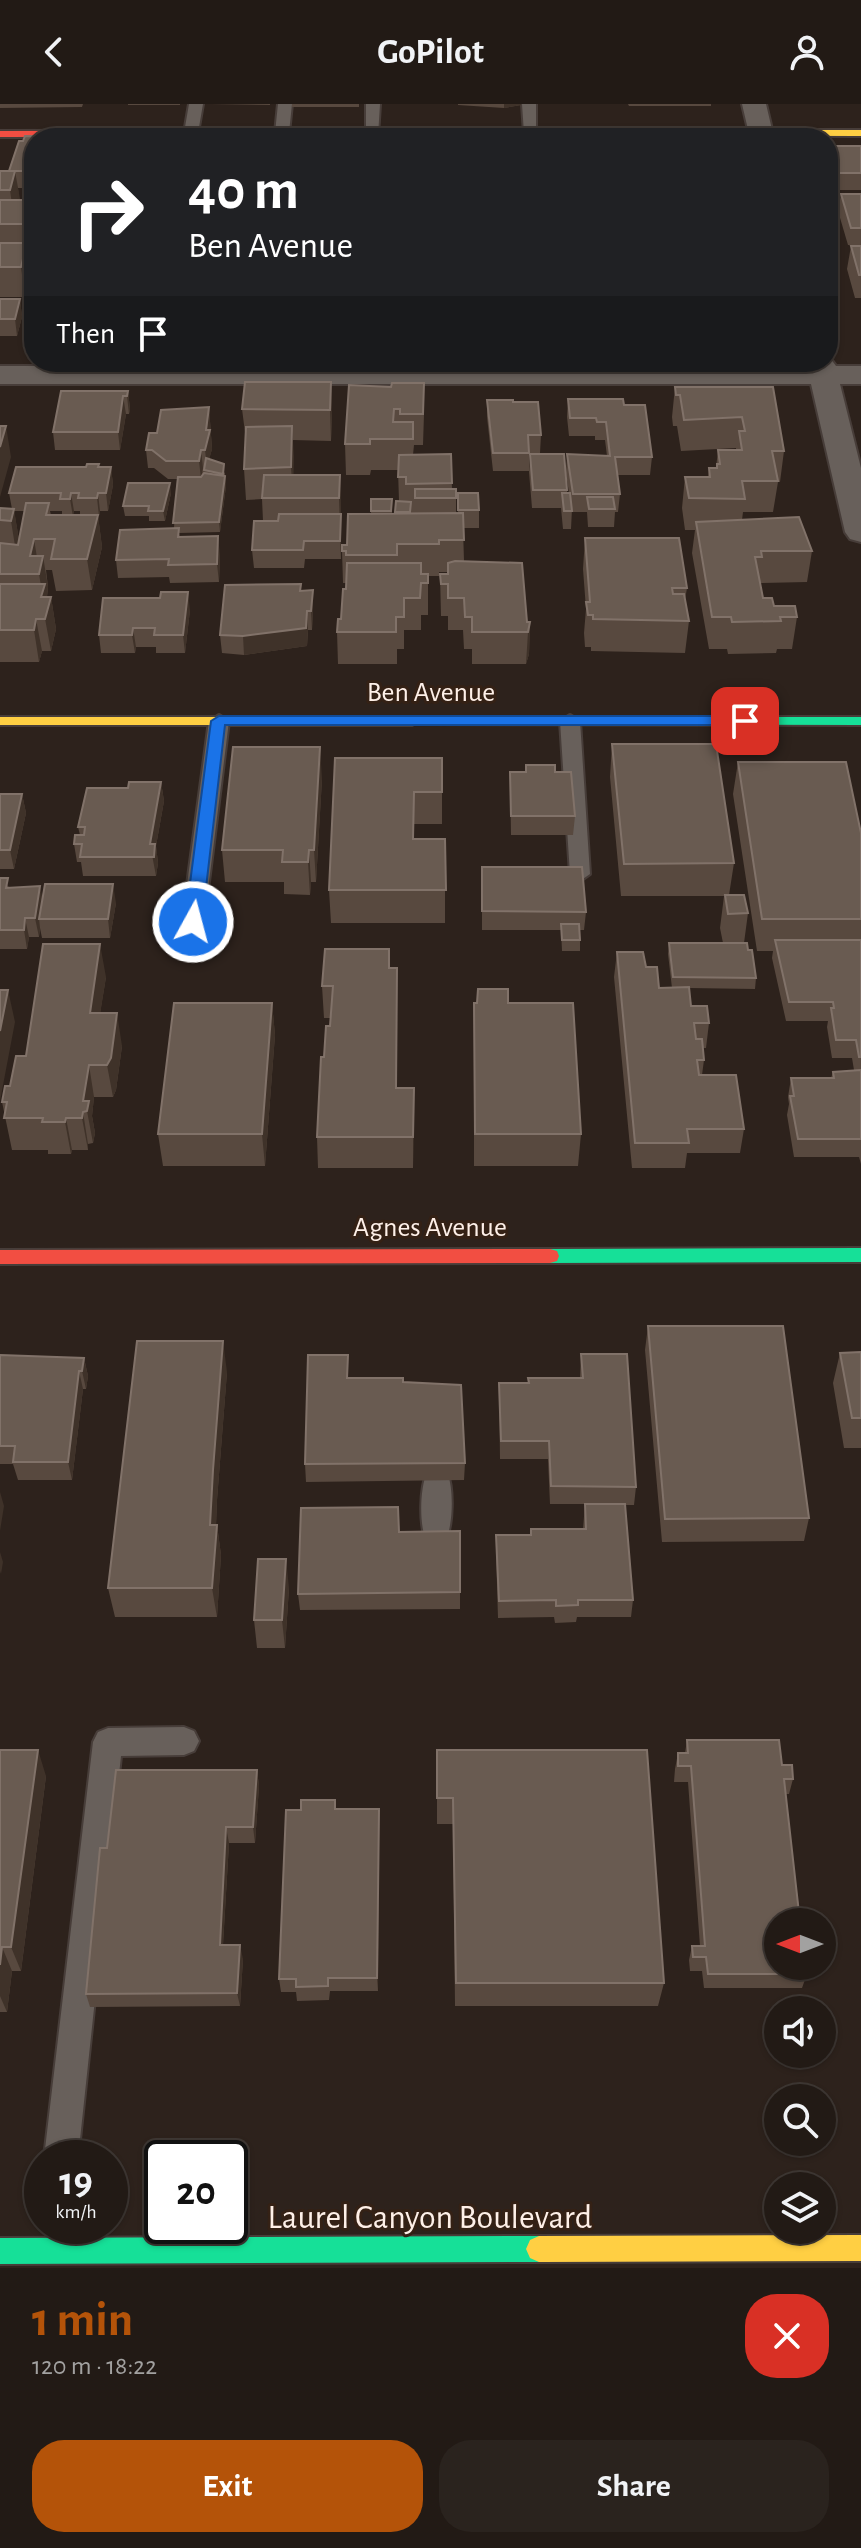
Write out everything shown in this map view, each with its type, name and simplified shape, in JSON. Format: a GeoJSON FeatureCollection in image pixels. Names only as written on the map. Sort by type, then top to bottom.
{"type":"FeatureCollection","features":[{"type":"Feature","properties":{"kind":"street"},"geometry":{"type":"LineString","coordinates":[[754,104],[760,128]]}},
{"type":"Feature","properties":{"kind":"street"},"geometry":{"type":"LineString","coordinates":[[838,134],[861,133]]}},
{"type":"Feature","properties":{"kind":"street"},"geometry":{"type":"LineString","coordinates":[[0,134],[24,134]]}},
{"type":"Feature","properties":{"kind":"street"},"geometry":{"type":"LineString","coordinates":[[838,371],[861,375]]}},
{"type":"Feature","properties":{"kind":"street"},"geometry":{"type":"LineString","coordinates":[[0,375],[188,372]]}},
{"type":"Feature","properties":{"kind":"street"},"geometry":{"type":"LineString","coordinates":[[822,372],[861,532]]}},
{"type":"Feature","properties":{"kind":"street","name":"Ben Avenue"},"geometry":{"type":"LineString","coordinates":[[0,721],[861,721]]}},
{"type":"Feature","properties":{"kind":"street","name":"Agnes Avenue"},"geometry":{"type":"LineString","coordinates":[[0,1257],[861,1255]]}},
{"type":"Feature","properties":{"kind":"street","name":"Laurel Canyon Boulevard"},"geometry":{"type":"LineString","coordinates":[[128,2243],[395,2259],[713,2259],[861,2248]]}},
{"type":"Feature","properties":{"kind":"street","name":"Laurel Canyon Boulevard"},"geometry":{"type":"LineString","coordinates":[[0,2251],[28,2244]]}},
{"type":"Feature","properties":{"kind":"lane"},"geometry":{"type":"LineString","coordinates":[[192,128],[196,104]]}},
{"type":"Feature","properties":{"kind":"lane"},"geometry":{"type":"LineString","coordinates":[[283,128],[285,104]]}},
{"type":"Feature","properties":{"kind":"lane"},"geometry":{"type":"LineString","coordinates":[[373,104],[373,128]]}},
{"type":"Feature","properties":{"kind":"lane"},"geometry":{"type":"LineString","coordinates":[[528,128],[529,104]]}},
{"type":"Feature","properties":{"kind":"lane"},"geometry":{"type":"LineString","coordinates":[[193,922],[219,721]]}},
{"type":"Feature","properties":{"kind":"lane"},"geometry":{"type":"LineString","coordinates":[[570,721],[580,874]]}},
{"type":"Feature","properties":{"kind":"lane"},"geometry":{"type":"LineString","coordinates":[[436,1532],[437,1480]]}},
{"type":"Feature","properties":{"kind":"lane"},"geometry":{"type":"LineString","coordinates":[[63,2140],[108,1742],[184,1741]]}},
{"type":"Feature","properties":{"kind":"building"},"geometry":{"type":"Polygon","coordinates":[[[24,138],[24,171],[9,171],[19,141],[24,138]]]}},
{"type":"Feature","properties":{"kind":"building"},"geometry":{"type":"Polygon","coordinates":[[[838,146],[861,146],[861,173],[838,173],[838,146]]]}},
{"type":"Feature","properties":{"kind":"building"},"geometry":{"type":"Polygon","coordinates":[[[0,171],[15,171],[10,190],[0,190],[0,171]]]}},
{"type":"Feature","properties":{"kind":"building"},"geometry":{"type":"Polygon","coordinates":[[[841,194],[861,194],[861,228],[851,228],[841,194]]]}},
{"type":"Feature","properties":{"kind":"building"},"geometry":{"type":"Polygon","coordinates":[[[0,200],[24,200],[24,224],[0,224],[0,200]]]}},
{"type":"Feature","properties":{"kind":"building"},"geometry":{"type":"Polygon","coordinates":[[[0,243],[24,243],[21,267],[0,267],[0,243]]]}},
{"type":"Feature","properties":{"kind":"building"},"geometry":{"type":"Polygon","coordinates":[[[851,246],[861,246],[861,275],[859,275],[851,246]]]}},
{"type":"Feature","properties":{"kind":"building"},"geometry":{"type":"Polygon","coordinates":[[[0,299],[20,299],[15,319],[0,319],[0,299]]]}},
{"type":"Feature","properties":{"kind":"building"},"geometry":{"type":"Polygon","coordinates":[[[245,382],[331,382],[330,410],[242,409],[245,382]]]}},
{"type":"Feature","properties":{"kind":"building"},"geometry":{"type":"Polygon","coordinates":[[[392,383],[424,383],[423,414],[400,414],[400,409],[394,409],[393,422],[413,422],[413,439],[370,439],[370,444],[345,444],[349,385],[391,387],[392,383]]]}},
{"type":"Feature","properties":{"kind":"building"},"geometry":{"type":"Polygon","coordinates":[[[675,387],[773,387],[784,451],[772,451],[778,481],[742,481],[745,499],[689,498],[685,477],[710,477],[709,468],[717,468],[720,464],[718,450],[742,450],[739,431],[745,431],[742,417],[684,420],[680,395],[676,395],[675,387]]]}},
{"type":"Feature","properties":{"kind":"building"},"geometry":{"type":"Polygon","coordinates":[[[61,391],[128,391],[127,396],[123,396],[118,432],[53,432],[61,391]]]}},
{"type":"Feature","properties":{"kind":"building"},"geometry":{"type":"Polygon","coordinates":[[[568,399],[623,399],[624,405],[645,405],[652,457],[615,457],[620,494],[573,494],[567,454],[610,456],[606,422],[597,422],[596,418],[570,418],[568,399]]]}},
{"type":"Feature","properties":{"kind":"building"},"geometry":{"type":"Polygon","coordinates":[[[487,400],[538,402],[541,435],[528,435],[529,453],[493,453],[487,400]]]}},
{"type":"Feature","properties":{"kind":"building"},"geometry":{"type":"Polygon","coordinates":[[[209,407],[206,430],[210,430],[199,461],[166,461],[152,450],[146,450],[149,433],[157,433],[161,410],[209,407]]]}},
{"type":"Feature","properties":{"kind":"building"},"geometry":{"type":"Polygon","coordinates":[[[0,426],[6,426],[0,447],[0,426]]]}},
{"type":"Feature","properties":{"kind":"building"},"geometry":{"type":"Polygon","coordinates":[[[292,426],[291,467],[244,469],[246,427],[292,426]]]}},
{"type":"Feature","properties":{"kind":"building"},"geometry":{"type":"Polygon","coordinates":[[[451,454],[452,483],[406,484],[406,477],[398,477],[399,455],[451,454]]]}},
{"type":"Feature","properties":{"kind":"building"},"geometry":{"type":"Polygon","coordinates":[[[530,454],[564,454],[567,490],[533,490],[530,454]]]}},
{"type":"Feature","properties":{"kind":"building"},"geometry":{"type":"Polygon","coordinates":[[[206,458],[224,464],[223,474],[204,470],[206,458]]]}},
{"type":"Feature","properties":{"kind":"building"},"geometry":{"type":"Polygon","coordinates":[[[87,464],[111,467],[106,493],[98,493],[97,498],[78,498],[79,493],[71,493],[70,499],[60,499],[61,493],[9,493],[16,467],[86,467],[87,464]]]}},
{"type":"Feature","properties":{"kind":"building"},"geometry":{"type":"Polygon","coordinates":[[[204,473],[225,476],[219,522],[173,523],[178,477],[201,477],[204,473]]]}},
{"type":"Feature","properties":{"kind":"building"},"geometry":{"type":"Polygon","coordinates":[[[264,475],[340,475],[339,498],[262,498],[264,475]]]}},
{"type":"Feature","properties":{"kind":"building"},"geometry":{"type":"Polygon","coordinates":[[[128,483],[170,483],[163,511],[148,511],[149,506],[123,506],[128,483]]]}},
{"type":"Feature","properties":{"kind":"building"},"geometry":{"type":"Polygon","coordinates":[[[415,489],[456,489],[456,498],[415,498],[415,489]]]}},
{"type":"Feature","properties":{"kind":"building"},"geometry":{"type":"Polygon","coordinates":[[[458,493],[478,493],[479,510],[458,510],[458,493]]]}},
{"type":"Feature","properties":{"kind":"building"},"geometry":{"type":"Polygon","coordinates":[[[562,493],[570,493],[572,511],[564,511],[562,493]]]}},
{"type":"Feature","properties":{"kind":"building"},"geometry":{"type":"Polygon","coordinates":[[[587,497],[613,497],[615,509],[589,509],[587,497]]]}},
{"type":"Feature","properties":{"kind":"building"},"geometry":{"type":"Polygon","coordinates":[[[371,499],[392,499],[391,511],[371,511],[371,499]]]}},
{"type":"Feature","properties":{"kind":"building"},"geometry":{"type":"Polygon","coordinates":[[[396,501],[411,502],[410,512],[395,512],[396,501]]]}},
{"type":"Feature","properties":{"kind":"building"},"geometry":{"type":"Polygon","coordinates":[[[26,503],[49,503],[46,515],[98,515],[87,559],[51,559],[55,539],[34,539],[30,556],[43,556],[39,574],[0,574],[0,543],[18,545],[26,503]]]}},
{"type":"Feature","properties":{"kind":"building"},"geometry":{"type":"Polygon","coordinates":[[[0,508],[14,509],[11,521],[0,520],[0,508]]]}},
{"type":"Feature","properties":{"kind":"building"},"geometry":{"type":"Polygon","coordinates":[[[463,513],[464,540],[439,540],[439,544],[397,544],[397,555],[346,555],[346,551],[342,551],[342,545],[347,545],[348,514],[463,513]]]}},
{"type":"Feature","properties":{"kind":"building"},"geometry":{"type":"Polygon","coordinates":[[[279,514],[341,514],[340,541],[304,541],[303,550],[252,550],[254,521],[278,521],[279,514]]]}},
{"type":"Feature","properties":{"kind":"building"},"geometry":{"type":"Polygon","coordinates":[[[799,517],[812,551],[761,551],[762,557],[755,557],[763,598],[772,598],[774,606],[795,606],[797,617],[780,617],[781,621],[732,622],[731,617],[712,617],[696,522],[799,517]]]}},
{"type":"Feature","properties":{"kind":"building"},"geometry":{"type":"Polygon","coordinates":[[[179,528],[178,537],[218,536],[217,564],[168,565],[169,559],[116,560],[120,530],[179,528]]]}},
{"type":"Feature","properties":{"kind":"building"},"geometry":{"type":"Polygon","coordinates":[[[585,538],[679,538],[687,588],[672,588],[673,594],[684,594],[689,621],[593,619],[593,615],[588,615],[586,602],[590,602],[585,538]]]}},
{"type":"Feature","properties":{"kind":"building"},"geometry":{"type":"Polygon","coordinates":[[[347,563],[421,563],[421,574],[428,574],[428,583],[421,583],[420,598],[404,598],[404,617],[396,617],[396,632],[337,632],[343,589],[346,589],[347,563]]]}},
{"type":"Feature","properties":{"kind":"building"},"geometry":{"type":"Polygon","coordinates":[[[448,563],[522,563],[527,622],[530,622],[528,632],[472,632],[472,617],[465,617],[464,598],[448,598],[448,584],[441,584],[440,574],[448,574],[448,563]]]}},
{"type":"Feature","properties":{"kind":"building"},"geometry":{"type":"Polygon","coordinates":[[[0,584],[45,584],[41,597],[51,597],[45,619],[36,619],[34,630],[0,630],[0,584]]]}},
{"type":"Feature","properties":{"kind":"building"},"geometry":{"type":"Polygon","coordinates":[[[301,584],[300,591],[313,590],[306,628],[243,636],[220,635],[225,585],[301,584]]]}},
{"type":"Feature","properties":{"kind":"building"},"geometry":{"type":"Polygon","coordinates":[[[161,592],[188,592],[183,635],[154,635],[155,628],[133,628],[132,635],[99,635],[103,598],[160,598],[161,592]]]}},
{"type":"Feature","properties":{"kind":"building"},"geometry":{"type":"Polygon","coordinates":[[[612,744],[716,744],[734,863],[624,864],[612,744]]]}},
{"type":"Feature","properties":{"kind":"building"},"geometry":{"type":"Polygon","coordinates":[[[233,747],[320,747],[314,850],[309,850],[308,862],[282,862],[283,850],[222,850],[233,747]]]}},
{"type":"Feature","properties":{"kind":"building"},"geometry":{"type":"Polygon","coordinates":[[[335,758],[442,758],[442,792],[414,792],[413,839],[445,839],[446,890],[329,890],[335,758]]]}},
{"type":"Feature","properties":{"kind":"building"},"geometry":{"type":"Polygon","coordinates":[[[738,762],[846,762],[861,833],[861,919],[762,919],[738,762]]]}},
{"type":"Feature","properties":{"kind":"building"},"geometry":{"type":"Polygon","coordinates":[[[526,765],[555,765],[555,772],[571,772],[575,816],[511,816],[510,772],[526,772],[526,765]]]}},
{"type":"Feature","properties":{"kind":"building"},"geometry":{"type":"Polygon","coordinates":[[[129,782],[161,782],[150,844],[155,844],[154,857],[80,857],[82,844],[74,844],[75,835],[84,835],[85,827],[78,827],[87,788],[128,788],[129,782]]]}},
{"type":"Feature","properties":{"kind":"building"},"geometry":{"type":"Polygon","coordinates":[[[0,794],[22,794],[10,850],[0,850],[0,794]]]}},
{"type":"Feature","properties":{"kind":"building"},"geometry":{"type":"Polygon","coordinates":[[[482,867],[582,867],[586,912],[482,911],[482,867]]]}},
{"type":"Feature","properties":{"kind":"building"},"geometry":{"type":"Polygon","coordinates":[[[0,878],[8,878],[6,888],[40,886],[35,918],[25,918],[24,930],[0,930],[0,878]]]}},
{"type":"Feature","properties":{"kind":"building"},"geometry":{"type":"Polygon","coordinates":[[[45,884],[113,884],[108,919],[39,919],[45,884]]]}},
{"type":"Feature","properties":{"kind":"building"},"geometry":{"type":"Polygon","coordinates":[[[725,895],[744,895],[748,913],[728,914],[725,895]]]}},
{"type":"Feature","properties":{"kind":"building"},"geometry":{"type":"Polygon","coordinates":[[[561,924],[579,924],[580,940],[562,940],[561,924]]]}},
{"type":"Feature","properties":{"kind":"building"},"geometry":{"type":"Polygon","coordinates":[[[775,940],[861,940],[861,1057],[856,1040],[836,1040],[831,1008],[834,1008],[833,1002],[789,1002],[775,940]]]}},
{"type":"Feature","properties":{"kind":"building"},"geometry":{"type":"Polygon","coordinates":[[[669,943],[747,943],[748,950],[752,950],[756,978],[673,977],[669,943]]]}},
{"type":"Feature","properties":{"kind":"building"},"geometry":{"type":"Polygon","coordinates":[[[43,944],[100,944],[90,1013],[117,1013],[111,1058],[107,1065],[89,1065],[83,1101],[89,1101],[87,1111],[83,1112],[82,1118],[66,1118],[65,1122],[42,1122],[43,1118],[4,1118],[7,1102],[2,1102],[5,1086],[10,1086],[16,1056],[26,1056],[43,944]]]}},
{"type":"Feature","properties":{"kind":"building"},"geometry":{"type":"Polygon","coordinates":[[[325,949],[389,949],[389,968],[397,968],[396,1088],[414,1088],[413,1137],[317,1137],[321,1057],[324,1057],[326,1026],[330,1026],[333,986],[322,986],[325,949]]]}},
{"type":"Feature","properties":{"kind":"building"},"geometry":{"type":"Polygon","coordinates":[[[617,952],[643,952],[646,967],[657,967],[659,988],[689,987],[691,1006],[707,1006],[709,1023],[694,1023],[696,1039],[702,1039],[704,1060],[697,1060],[699,1075],[736,1075],[744,1129],[687,1129],[689,1143],[635,1143],[617,952]]]}},
{"type":"Feature","properties":{"kind":"building"},"geometry":{"type":"Polygon","coordinates":[[[478,989],[508,989],[508,1003],[573,1003],[581,1134],[475,1134],[474,1003],[477,1003],[478,989]]]}},
{"type":"Feature","properties":{"kind":"building"},"geometry":{"type":"Polygon","coordinates":[[[0,990],[8,990],[0,1031],[0,990]]]}},
{"type":"Feature","properties":{"kind":"building"},"geometry":{"type":"Polygon","coordinates":[[[174,1003],[272,1003],[262,1134],[158,1134],[174,1003]]]}},
{"type":"Feature","properties":{"kind":"building"},"geometry":{"type":"Polygon","coordinates":[[[861,1070],[861,1139],[798,1139],[790,1096],[794,1096],[791,1078],[834,1078],[833,1072],[861,1070]]]}},
{"type":"Feature","properties":{"kind":"building"},"geometry":{"type":"Polygon","coordinates":[[[648,1326],[783,1326],[809,1518],[665,1519],[648,1326]]]}},
{"type":"Feature","properties":{"kind":"building"},"geometry":{"type":"Polygon","coordinates":[[[137,1341],[223,1341],[210,1525],[217,1525],[212,1588],[108,1588],[137,1341]]]}},
{"type":"Feature","properties":{"kind":"building"},"geometry":{"type":"Polygon","coordinates":[[[861,1352],[861,1418],[852,1418],[840,1353],[861,1352]]]}},
{"type":"Feature","properties":{"kind":"building"},"geometry":{"type":"Polygon","coordinates":[[[581,1354],[627,1354],[636,1487],[551,1486],[549,1441],[501,1441],[499,1383],[529,1383],[528,1378],[583,1378],[581,1354]]]}},
{"type":"Feature","properties":{"kind":"building"},"geometry":{"type":"Polygon","coordinates":[[[0,1355],[84,1358],[82,1371],[79,1371],[68,1462],[13,1462],[15,1446],[0,1446],[0,1355]]]}},
{"type":"Feature","properties":{"kind":"building"},"geometry":{"type":"Polygon","coordinates":[[[308,1355],[348,1355],[347,1378],[403,1378],[403,1382],[461,1385],[465,1463],[305,1464],[308,1355]]]}},
{"type":"Feature","properties":{"kind":"building"},"geometry":{"type":"Polygon","coordinates":[[[585,1504],[625,1504],[633,1600],[578,1600],[578,1605],[556,1606],[556,1600],[499,1601],[496,1535],[531,1535],[531,1529],[586,1529],[585,1504]]]}},
{"type":"Feature","properties":{"kind":"building"},"geometry":{"type":"Polygon","coordinates":[[[398,1507],[399,1532],[460,1531],[460,1592],[298,1594],[301,1508],[398,1507]]]}},
{"type":"Feature","properties":{"kind":"building"},"geometry":{"type":"Polygon","coordinates":[[[258,1559],[286,1559],[282,1620],[254,1620],[258,1559]]]}},
{"type":"Feature","properties":{"kind":"building"},"geometry":{"type":"Polygon","coordinates":[[[687,1740],[779,1740],[782,1765],[792,1765],[793,1779],[784,1779],[798,1908],[764,1908],[764,1974],[708,1974],[706,1957],[693,1957],[692,1946],[705,1946],[691,1766],[678,1766],[678,1753],[688,1753],[687,1740]]]}},
{"type":"Feature","properties":{"kind":"building"},"geometry":{"type":"Polygon","coordinates":[[[0,1750],[38,1750],[11,1947],[2,1947],[0,1965],[0,1750]]]}},
{"type":"Feature","properties":{"kind":"building"},"geometry":{"type":"Polygon","coordinates":[[[437,1750],[647,1750],[664,1983],[456,1983],[453,1798],[437,1798],[437,1750]]]}},
{"type":"Feature","properties":{"kind":"building"},"geometry":{"type":"Polygon","coordinates":[[[116,1770],[257,1770],[253,1827],[226,1827],[220,1945],[240,1945],[237,1993],[86,1994],[100,1848],[107,1848],[116,1770]]]}},
{"type":"Feature","properties":{"kind":"building"},"geometry":{"type":"Polygon","coordinates":[[[301,1800],[335,1800],[335,1809],[379,1809],[377,1978],[328,1978],[328,1986],[296,1987],[296,1979],[279,1979],[286,1810],[301,1810],[301,1800]]]}},
{"type":"Feature","properties":{"kind":"traffic: fast"},"geometry":{"type":"LineString","coordinates":[[412,721],[861,721]]}},
{"type":"Feature","properties":{"kind":"traffic: fast"},"geometry":{"type":"LineString","coordinates":[[550,1256],[861,1255]]}},
{"type":"Feature","properties":{"kind":"traffic: fast"},"geometry":{"type":"LineString","coordinates":[[0,2251],[539,2249]]}},
{"type":"Feature","properties":{"kind":"traffic: slow"},"geometry":{"type":"LineString","coordinates":[[838,133],[861,133]]}},
{"type":"Feature","properties":{"kind":"traffic: slow"},"geometry":{"type":"LineString","coordinates":[[0,721],[412,721]]}},
{"type":"Feature","properties":{"kind":"traffic: slow"},"geometry":{"type":"LineString","coordinates":[[539,2249],[861,2248]]}},
{"type":"Feature","properties":{"kind":"traffic: jam"},"geometry":{"type":"LineString","coordinates":[[0,134],[24,134]]}},
{"type":"Feature","properties":{"kind":"traffic: jam"},"geometry":{"type":"LineString","coordinates":[[0,1257],[550,1256]]}},
{"type":"Feature","properties":{"kind":"route"},"geometry":{"type":"LineString","coordinates":[[193,922],[219,721],[745,721]]}}]}
